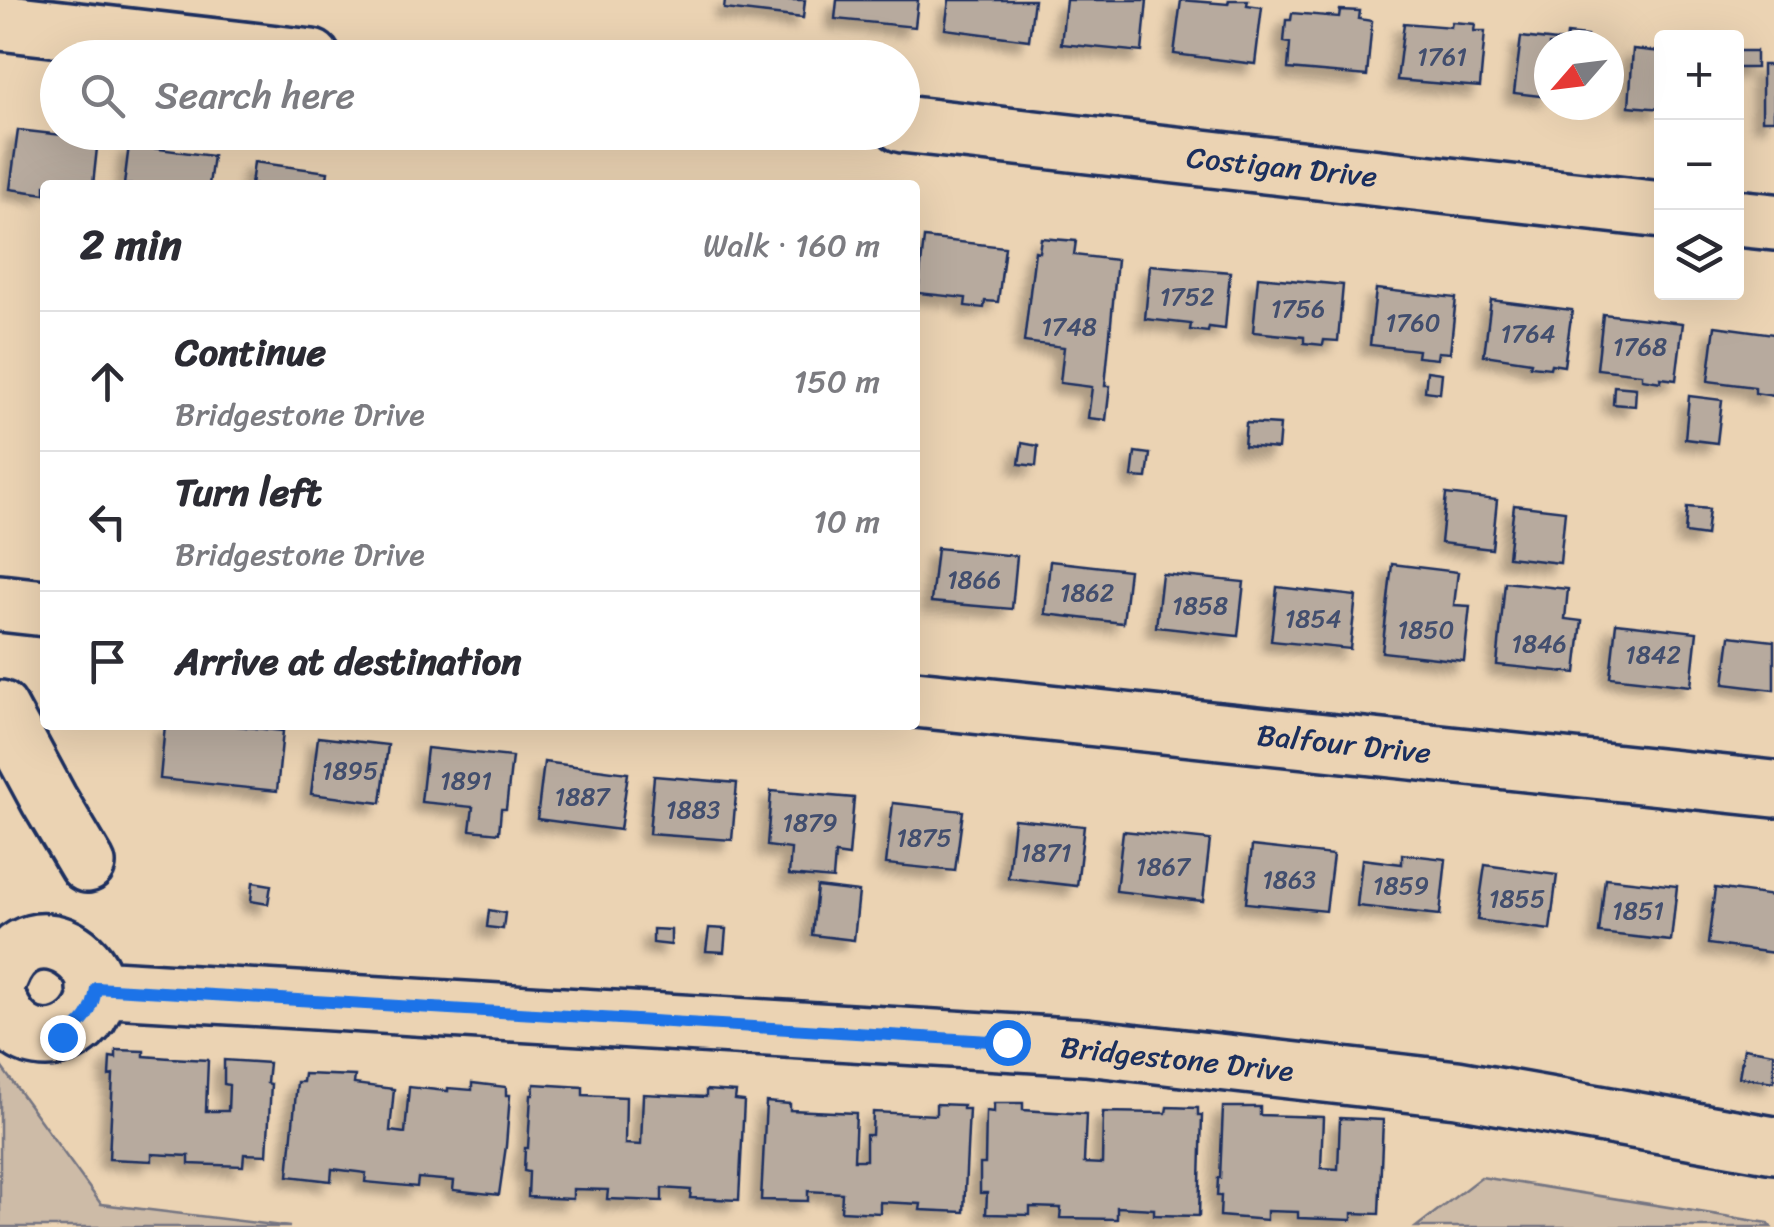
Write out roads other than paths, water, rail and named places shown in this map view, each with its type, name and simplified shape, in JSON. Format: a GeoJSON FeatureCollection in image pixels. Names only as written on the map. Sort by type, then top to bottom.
{"type":"FeatureCollection","features":[{"type":"Feature","properties":{"kind":"street"},"geometry":{"type":"LineString","coordinates":[[0,22],[156,40]]}},
{"type":"Feature","properties":{"kind":"street","name":"Costigan Drive"},"geometry":{"type":"LineString","coordinates":[[920,126],[1654,209]]}},
{"type":"Feature","properties":{"kind":"street"},"geometry":{"type":"LineString","coordinates":[[1744,219],[1774,222]]}},
{"type":"Feature","properties":{"kind":"street"},"geometry":{"type":"LineString","coordinates":[[0,603],[40,607]]}},
{"type":"Feature","properties":{"kind":"street","name":"Balfour Drive"},"geometry":{"type":"LineString","coordinates":[[920,700],[1774,789]]}},
{"type":"Feature","properties":{"kind":"street"},"geometry":{"type":"LineString","coordinates":[[0,709],[87,864]]}},
{"type":"Feature","properties":{"kind":"street"},"geometry":{"type":"LineString","coordinates":[[0,976],[10,958],[22,948],[54,942],[70,947],[82,958],[92,972],[96,988],[88,1018],[62,1037],[32,1037],[18,1030],[0,1004]]}},
{"type":"Feature","properties":{"kind":"street","name":"Bridgestone Drive"},"geometry":{"type":"LineString","coordinates":[[96,988],[1086,1047],[1457,1089],[1774,1145]]}}]}
